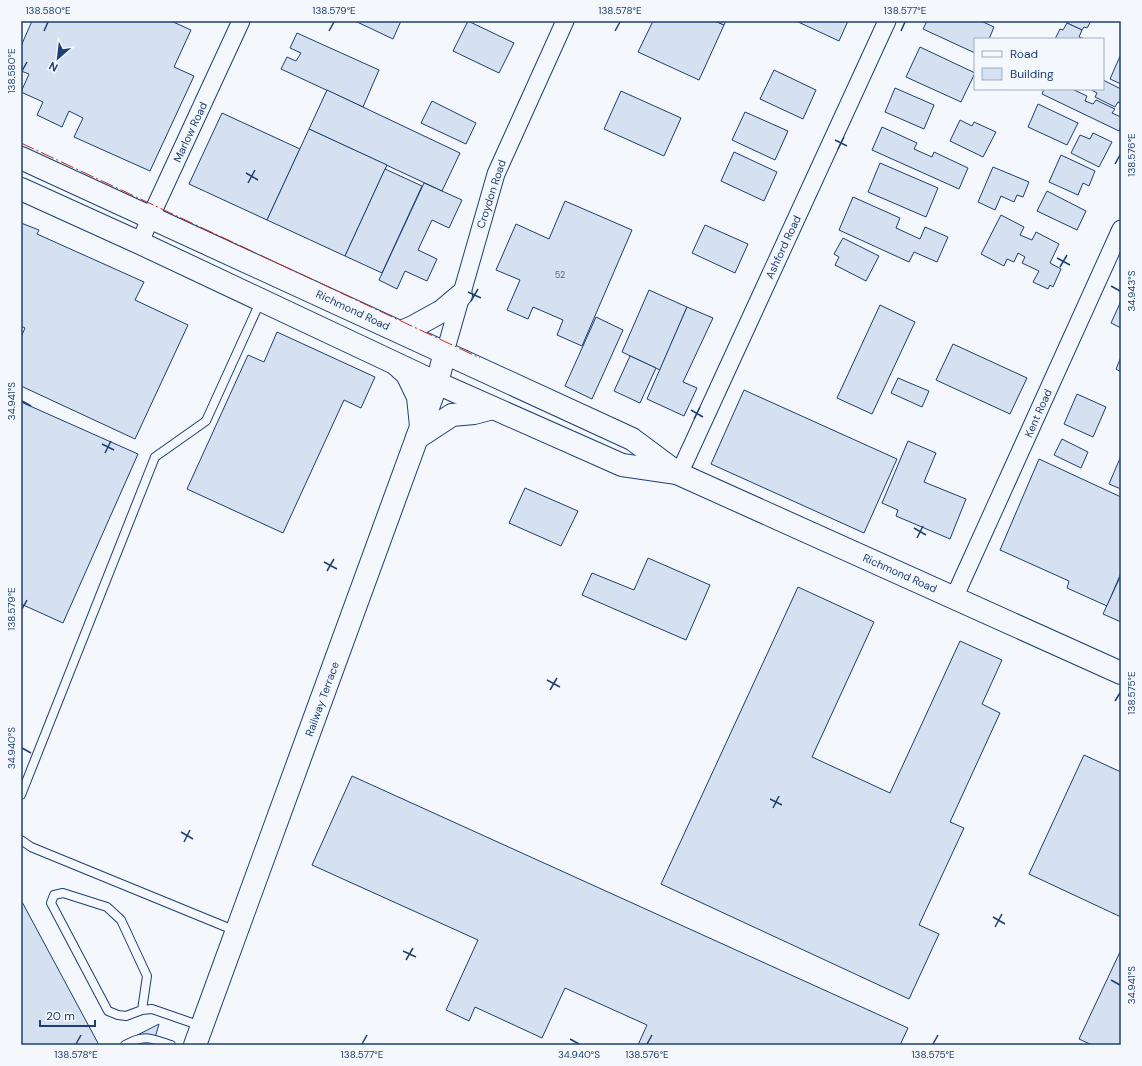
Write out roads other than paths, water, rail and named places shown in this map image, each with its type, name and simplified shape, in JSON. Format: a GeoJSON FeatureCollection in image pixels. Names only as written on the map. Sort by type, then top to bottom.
{"type":"FeatureCollection","features":[{"type":"Feature","properties":{"kind":"main road","name":"Richmond Road"},"geometry":{"type":"LineString","coordinates":[[21,158],[632,438],[679,474],[1121,673]]}},
{"type":"Feature","properties":{"kind":"main road","name":"Richmond Road"},"geometry":{"type":"LineString","coordinates":[[21,188],[437,383],[622,465],[679,474]]}},
{"type":"Feature","properties":{"kind":"main road"},"geometry":{"type":"LineString","coordinates":[[401,332],[412,328],[442,311],[461,295]]}},
{"type":"Feature","properties":{"kind":"main road","name":"Railway Terrace"},"geometry":{"type":"LineString","coordinates":[[198,1035],[437,383],[445,352]]}},
{"type":"Feature","properties":{"kind":"main road"},"geometry":{"type":"LineString","coordinates":[[395,363],[407,374],[418,397],[419,432],[452,415],[474,413],[493,408]]}},
{"type":"Feature","properties":{"kind":"street","name":"Marlow Road"},"geometry":{"type":"LineString","coordinates":[[140,243],[150,218],[241,21]]}},
{"type":"Feature","properties":{"kind":"street","name":"Croydon Road"},"geometry":{"type":"LineString","coordinates":[[445,352],[496,174],[565,21]]}},
{"type":"Feature","properties":{"kind":"street","name":"Ashford Road"},"geometry":{"type":"LineString","coordinates":[[679,474],[887,21]]}},
{"type":"Feature","properties":{"kind":"street","name":"Kent Road"},"geometry":{"type":"LineString","coordinates":[[954,598],[1121,229]]}},
{"type":"Feature","properties":{"kind":"lane"},"geometry":{"type":"LineString","coordinates":[[21,795],[155,457],[206,421],[261,300]]}},
{"type":"Feature","properties":{"kind":"lane"},"geometry":{"type":"LineString","coordinates":[[21,840],[31,847],[237,932]]}},
{"type":"Feature","properties":{"kind":"lane"},"geometry":{"type":"LineString","coordinates":[[142,1010],[147,976],[121,920],[107,907],[63,893],[54,895],[51,904],[108,1011],[126,1016],[142,1010],[152,1009],[198,1035]]}},
{"type":"Feature","properties":{"kind":"lane"},"geometry":{"type":"LineString","coordinates":[[125,1045],[135,1039],[149,1038],[171,1045]]}}]}
